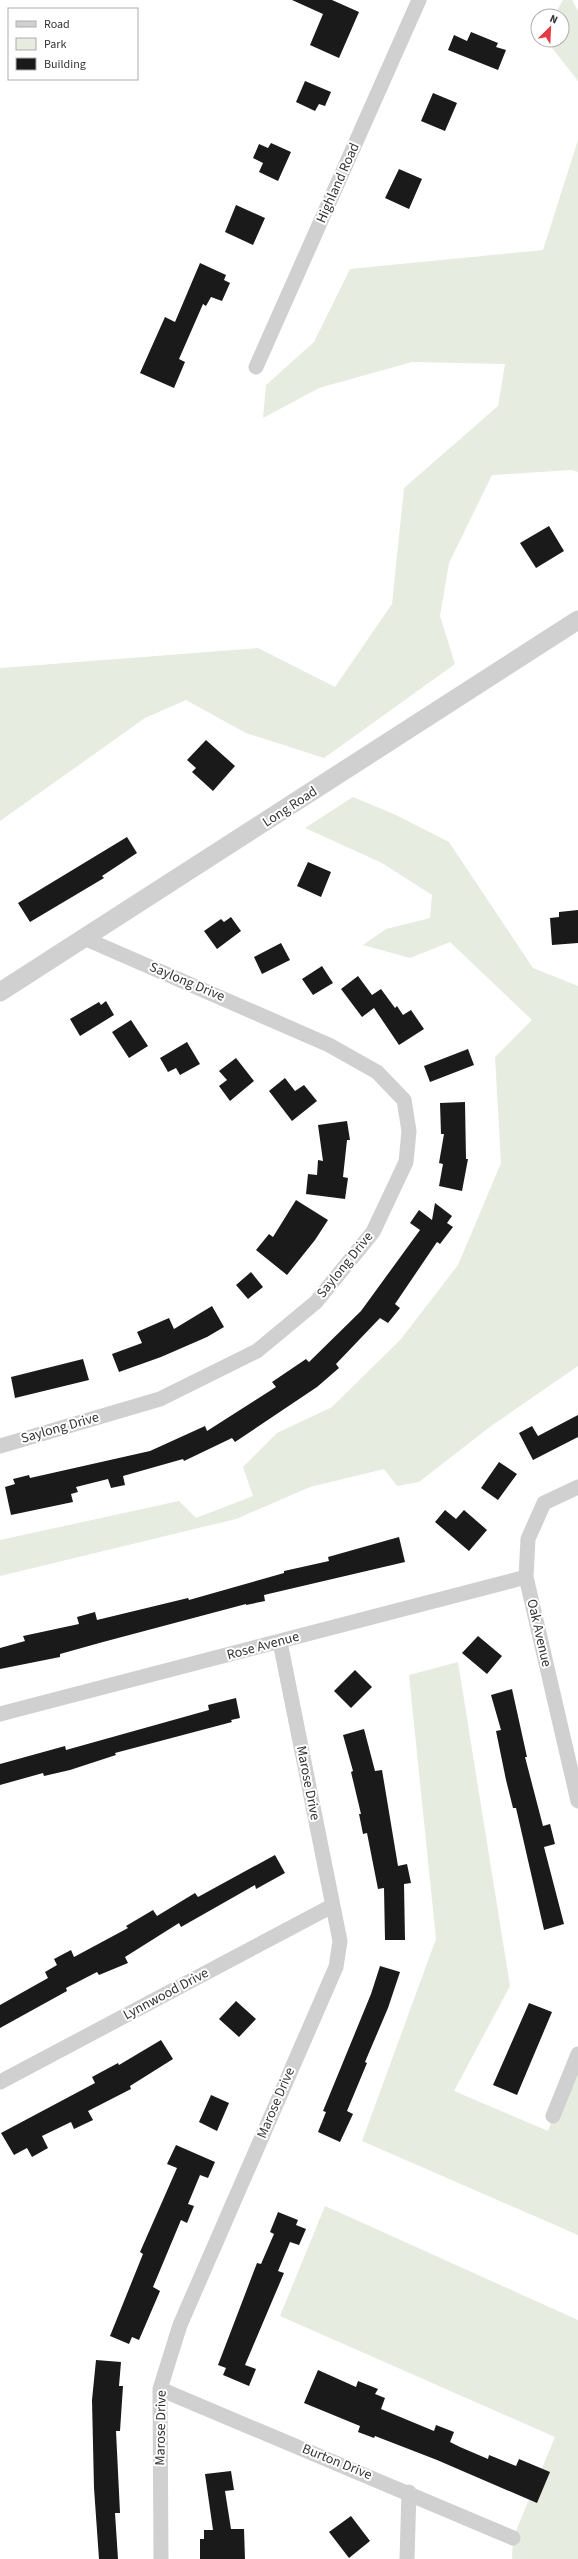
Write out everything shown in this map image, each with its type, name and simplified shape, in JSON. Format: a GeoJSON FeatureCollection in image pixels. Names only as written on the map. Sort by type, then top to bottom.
{"type":"FeatureCollection","features":[{"type":"Feature","properties":{"kind":"street","name":"Highland Road"},"geometry":{"type":"LineString","coordinates":[[256,367],[419,0]]}},
{"type":"Feature","properties":{"kind":"street","name":"Long Road"},"geometry":{"type":"LineString","coordinates":[[0,992],[578,620]]}},
{"type":"Feature","properties":{"kind":"street","name":"Saylong Drive"},"geometry":{"type":"LineString","coordinates":[[0,1446],[160,1398],[257,1351],[316,1302],[373,1232],[406,1162],[409,1131],[404,1100],[377,1072],[330,1045],[86,938]]}},
{"type":"Feature","properties":{"kind":"street","name":"Oak Avenue"},"geometry":{"type":"LineString","coordinates":[[578,1487],[544,1503],[528,1539],[526,1577],[578,1801]]}},
{"type":"Feature","properties":{"kind":"street","name":"Rose Avenue"},"geometry":{"type":"LineString","coordinates":[[0,1714],[526,1577]]}},
{"type":"Feature","properties":{"kind":"street","name":"Marose Drive"},"geometry":{"type":"LineString","coordinates":[[161,2559],[160,2389],[180,2325],[336,1967],[340,1941],[280,1642]]}},
{"type":"Feature","properties":{"kind":"street","name":"Lynnwood Drive"},"geometry":{"type":"LineString","coordinates":[[0,2082],[332,1906]]}},
{"type":"Feature","properties":{"kind":"street"},"geometry":{"type":"LineString","coordinates":[[553,2116],[578,2054]]}},
{"type":"Feature","properties":{"kind":"street","name":"Burton Drive"},"geometry":{"type":"LineString","coordinates":[[160,2389],[409,2492],[513,2538]]}},
{"type":"Feature","properties":{"kind":"street"},"geometry":{"type":"LineString","coordinates":[[407,2559],[409,2492]]}},
{"type":"Feature","properties":{"kind":"green space"},"geometry":{"type":"Polygon","coordinates":[[[563,0],[572,0],[578,11],[578,81],[552,48],[570,48],[570,8],[558,8],[563,0]]]}},
{"type":"Feature","properties":{"kind":"green space"},"geometry":{"type":"Polygon","coordinates":[[[578,140],[578,472],[572,470],[492,475],[449,563],[440,616],[455,664],[324,758],[246,733],[186,700],[145,718],[0,821],[0,668],[258,648],[335,687],[392,604],[404,488],[498,406],[505,364],[412,362],[319,388],[263,418],[266,385],[314,342],[350,269],[543,250],[578,140]]]}},
{"type":"Feature","properties":{"kind":"green space"},"geometry":{"type":"Polygon","coordinates":[[[353,797],[396,815],[449,842],[533,968],[578,986],[578,1366],[491,1426],[419,1482],[397,1486],[384,1469],[310,1487],[236,1519],[0,1576],[0,1540],[179,1501],[196,1518],[253,1496],[243,1467],[277,1433],[332,1407],[401,1339],[458,1265],[501,1163],[495,1057],[532,1020],[450,942],[410,958],[363,945],[386,929],[430,918],[432,895],[382,863],[305,828],[353,797]]]}},
{"type":"Feature","properties":{"kind":"green space"},"geometry":{"type":"Polygon","coordinates":[[[458,1662],[510,1986],[454,2091],[548,2131],[575,2061],[578,2061],[578,2235],[362,2141],[436,1939],[409,1675],[458,1662]]]}},
{"type":"Feature","properties":{"kind":"green space"},"geometry":{"type":"Polygon","coordinates":[[[325,2206],[578,2320],[578,2559],[512,2559],[513,2538],[555,2437],[280,2316],[325,2206]]]}},
{"type":"Feature","properties":{"kind":"building"},"geometry":{"type":"Polygon","coordinates":[[[292,0],[332,0],[359,12],[339,58],[310,45],[323,14],[292,0]]]}},
{"type":"Feature","properties":{"kind":"building"},"geometry":{"type":"Polygon","coordinates":[[[471,32],[498,43],[496,47],[506,50],[498,70],[448,50],[454,35],[467,41],[471,32]]]}},
{"type":"Feature","properties":{"kind":"building"},"geometry":{"type":"Polygon","coordinates":[[[305,81],[331,92],[325,106],[319,104],[315,111],[296,102],[305,81]]]}},
{"type":"Feature","properties":{"kind":"building"},"geometry":{"type":"Polygon","coordinates":[[[433,93],[457,103],[445,131],[421,121],[433,93]]]}},
{"type":"Feature","properties":{"kind":"building"},"geometry":{"type":"Polygon","coordinates":[[[271,143],[291,152],[278,181],[259,172],[263,163],[253,158],[259,144],[268,148],[271,143]]]}},
{"type":"Feature","properties":{"kind":"building"},"geometry":{"type":"Polygon","coordinates":[[[399,169],[422,179],[409,209],[385,198],[399,169]]]}},
{"type":"Feature","properties":{"kind":"building"},"geometry":{"type":"Polygon","coordinates":[[[236,205],[265,218],[253,245],[225,232],[236,205]]]}},
{"type":"Feature","properties":{"kind":"building"},"geometry":{"type":"Polygon","coordinates":[[[200,263],[226,275],[224,280],[230,283],[222,301],[211,297],[206,306],[203,304],[179,359],[185,362],[174,388],[140,373],[165,317],[175,322],[200,263]]]}},
{"type":"Feature","properties":{"kind":"building"},"geometry":{"type":"Polygon","coordinates":[[[549,526],[564,551],[536,568],[520,543],[549,526]]]}},
{"type":"Feature","properties":{"kind":"building"},"geometry":{"type":"Polygon","coordinates":[[[206,740],[235,766],[213,791],[192,772],[196,768],[187,760],[206,740]]]}},
{"type":"Feature","properties":{"kind":"building"},"geometry":{"type":"Polygon","coordinates":[[[127,837],[137,853],[102,876],[104,878],[30,922],[18,903],[127,837]]]}},
{"type":"Feature","properties":{"kind":"building"},"geometry":{"type":"Polygon","coordinates":[[[308,862],[331,872],[321,897],[297,886],[308,862]]]}},
{"type":"Feature","properties":{"kind":"building"},"geometry":{"type":"Polygon","coordinates":[[[578,910],[578,943],[552,945],[550,918],[559,917],[559,912],[578,910]]]}},
{"type":"Feature","properties":{"kind":"building"},"geometry":{"type":"Polygon","coordinates":[[[231,917],[241,931],[217,949],[204,931],[221,919],[224,922],[231,917]]]}},
{"type":"Feature","properties":{"kind":"building"},"geometry":{"type":"Polygon","coordinates":[[[281,943],[290,960],[262,974],[254,957],[281,943]]]}},
{"type":"Feature","properties":{"kind":"building"},"geometry":{"type":"Polygon","coordinates":[[[322,966],[333,983],[313,995],[302,979],[322,966]]]}},
{"type":"Feature","properties":{"kind":"building"},"geometry":{"type":"Polygon","coordinates":[[[358,976],[372,995],[381,989],[395,1008],[397,1006],[403,1015],[411,1010],[424,1029],[399,1045],[374,1008],[362,1017],[341,989],[358,976]]]}},
{"type":"Feature","properties":{"kind":"building"},"geometry":{"type":"Polygon","coordinates":[[[106,1001],[114,1015],[80,1036],[70,1019],[99,1002],[101,1005],[106,1001]]]}},
{"type":"Feature","properties":{"kind":"building"},"geometry":{"type":"Polygon","coordinates":[[[131,1020],[148,1046],[129,1058],[112,1032],[131,1020]]]}},
{"type":"Feature","properties":{"kind":"building"},"geometry":{"type":"Polygon","coordinates":[[[187,1042],[200,1064],[180,1075],[176,1068],[168,1072],[160,1058],[187,1042]]]}},
{"type":"Feature","properties":{"kind":"building"},"geometry":{"type":"Polygon","coordinates":[[[468,1049],[474,1065],[430,1082],[424,1066],[468,1049]]]}},
{"type":"Feature","properties":{"kind":"building"},"geometry":{"type":"Polygon","coordinates":[[[236,1058],[254,1081],[230,1101],[219,1086],[227,1080],[219,1071],[236,1058]]]}},
{"type":"Feature","properties":{"kind":"building"},"geometry":{"type":"Polygon","coordinates":[[[285,1078],[295,1091],[304,1085],[317,1101],[292,1121],[269,1091],[285,1078]]]}},
{"type":"Feature","properties":{"kind":"building"},"geometry":{"type":"Polygon","coordinates":[[[465,1102],[466,1159],[468,1159],[462,1191],[439,1186],[443,1164],[439,1163],[444,1134],[441,1134],[440,1103],[465,1102]]]}},
{"type":"Feature","properties":{"kind":"building"},"geometry":{"type":"Polygon","coordinates":[[[347,1121],[350,1140],[347,1140],[343,1177],[348,1178],[345,1199],[306,1194],[308,1174],[317,1175],[318,1160],[323,1161],[318,1125],[347,1121]]]}},
{"type":"Feature","properties":{"kind":"building"},"geometry":{"type":"Polygon","coordinates":[[[296,1200],[328,1220],[315,1240],[287,1275],[256,1250],[269,1234],[273,1237],[296,1200]]]}},
{"type":"Feature","properties":{"kind":"building"},"geometry":{"type":"Polygon","coordinates":[[[435,1203],[452,1216],[447,1223],[453,1227],[440,1244],[437,1242],[395,1304],[400,1308],[388,1323],[380,1318],[336,1364],[339,1368],[317,1387],[235,1442],[232,1438],[184,1461],[183,1459],[123,1476],[125,1485],[111,1488],[108,1479],[76,1487],[78,1492],[71,1494],[73,1502],[11,1515],[5,1487],[15,1484],[13,1479],[29,1475],[30,1478],[150,1451],[205,1426],[207,1431],[276,1387],[272,1382],[306,1359],[309,1362],[361,1311],[420,1230],[410,1223],[419,1210],[432,1220],[435,1203]]]}},
{"type":"Feature","properties":{"kind":"building"},"geometry":{"type":"Polygon","coordinates":[[[251,1272],[263,1287],[248,1299],[236,1285],[251,1272]]]}},
{"type":"Feature","properties":{"kind":"building"},"geometry":{"type":"Polygon","coordinates":[[[212,1306],[224,1327],[207,1337],[161,1357],[119,1372],[112,1354],[142,1343],[137,1332],[169,1318],[174,1329],[212,1306]]]}},
{"type":"Feature","properties":{"kind":"building"},"geometry":{"type":"Polygon","coordinates":[[[83,1359],[89,1380],[15,1398],[11,1377],[83,1359]]]}},
{"type":"Feature","properties":{"kind":"building"},"geometry":{"type":"Polygon","coordinates":[[[578,1415],[578,1437],[533,1460],[519,1433],[532,1426],[538,1436],[578,1415]]]}},
{"type":"Feature","properties":{"kind":"building"},"geometry":{"type":"Polygon","coordinates":[[[499,1462],[517,1474],[498,1500],[481,1488],[499,1462]]]}},
{"type":"Feature","properties":{"kind":"building"},"geometry":{"type":"Polygon","coordinates":[[[445,1510],[456,1519],[464,1510],[487,1530],[469,1551],[435,1522],[445,1510]]]}},
{"type":"Feature","properties":{"kind":"building"},"geometry":{"type":"Polygon","coordinates":[[[399,1537],[405,1562],[264,1595],[265,1601],[246,1604],[103,1642],[60,1654],[60,1657],[0,1669],[0,1648],[25,1641],[23,1636],[79,1624],[77,1617],[95,1612],[97,1620],[188,1598],[189,1600],[284,1573],[284,1571],[329,1561],[328,1557],[399,1537]]]}},
{"type":"Feature","properties":{"kind":"building"},"geometry":{"type":"Polygon","coordinates":[[[478,1636],[502,1656],[487,1674],[462,1653],[478,1636]]]}},
{"type":"Feature","properties":{"kind":"building"},"geometry":{"type":"Polygon","coordinates":[[[355,1670],[372,1687],[351,1708],[334,1691],[355,1670]]]}},
{"type":"Feature","properties":{"kind":"building"},"geometry":{"type":"Polygon","coordinates":[[[512,1689],[527,1757],[525,1757],[543,1826],[550,1824],[555,1844],[544,1847],[564,1924],[544,1930],[516,1808],[513,1808],[506,1780],[496,1731],[501,1730],[491,1695],[512,1689]]]}},
{"type":"Feature","properties":{"kind":"building"},"geometry":{"type":"Polygon","coordinates":[[[236,1698],[240,1718],[231,1720],[232,1722],[115,1753],[116,1755],[70,1770],[44,1776],[43,1773],[0,1785],[0,1764],[65,1746],[66,1750],[209,1710],[208,1705],[236,1698]]]}},
{"type":"Feature","properties":{"kind":"building"},"geometry":{"type":"Polygon","coordinates":[[[364,1729],[375,1771],[382,1770],[398,1866],[407,1864],[411,1883],[404,1884],[405,1940],[385,1940],[384,1888],[378,1889],[367,1833],[363,1834],[359,1814],[361,1814],[351,1772],[353,1771],[343,1735],[364,1729]]]}},
{"type":"Feature","properties":{"kind":"building"},"geometry":{"type":"Polygon","coordinates":[[[275,1855],[285,1873],[256,1889],[255,1885],[181,1927],[179,1923],[125,1957],[128,1963],[99,1975],[97,1972],[66,1988],[67,1991],[0,2028],[0,2005],[48,1978],[45,1972],[57,1965],[54,1959],[71,1950],[74,1957],[128,1928],[126,1926],[153,1910],[157,1916],[195,1893],[198,1897],[275,1855]]]}},
{"type":"Feature","properties":{"kind":"building"},"geometry":{"type":"Polygon","coordinates":[[[380,1966],[400,1972],[388,2008],[365,2062],[367,2063],[347,2111],[353,2114],[340,2142],[318,2132],[326,2112],[323,2111],[371,1994],[380,1966]]]}},
{"type":"Feature","properties":{"kind":"building"},"geometry":{"type":"Polygon","coordinates":[[[236,2001],[256,2019],[239,2037],[219,2019],[236,2001]]]}},
{"type":"Feature","properties":{"kind":"building"},"geometry":{"type":"Polygon","coordinates":[[[529,2003],[552,2012],[517,2095],[493,2085],[529,2003]]]}},
{"type":"Feature","properties":{"kind":"building"},"geometry":{"type":"Polygon","coordinates":[[[161,2040],[173,2059],[130,2086],[131,2089],[88,2111],[93,2120],[74,2129],[71,2122],[42,2136],[48,2148],[32,2157],[27,2148],[14,2155],[1,2133],[95,2083],[92,2077],[118,2063],[119,2065],[161,2040]]]}},
{"type":"Feature","properties":{"kind":"building"},"geometry":{"type":"Polygon","coordinates":[[[211,2095],[229,2103],[217,2131],[199,2122],[211,2095]]]}},
{"type":"Feature","properties":{"kind":"building"},"geometry":{"type":"Polygon","coordinates":[[[176,2145],[215,2162],[208,2178],[200,2175],[188,2204],[194,2206],[187,2223],[181,2220],[153,2287],[160,2291],[139,2340],[132,2337],[129,2344],[110,2336],[143,2254],[140,2252],[177,2168],[167,2164],[176,2145]]]}},
{"type":"Feature","properties":{"kind":"building"},"geometry":{"type":"Polygon","coordinates":[[[278,2212],[298,2220],[296,2225],[306,2229],[299,2245],[290,2242],[278,2271],[284,2273],[245,2365],[256,2369],[249,2386],[223,2375],[226,2368],[218,2365],[257,2263],[261,2264],[274,2234],[270,2232],[278,2212]]]}},
{"type":"Feature","properties":{"kind":"building"},"geometry":{"type":"Polygon","coordinates":[[[96,2360],[121,2362],[119,2386],[123,2386],[120,2431],[116,2431],[120,2513],[115,2513],[118,2559],[99,2559],[94,2488],[92,2400],[96,2360]]]}},
{"type":"Feature","properties":{"kind":"building"},"geometry":{"type":"Polygon","coordinates":[[[318,2370],[356,2387],[358,2381],[378,2389],[375,2394],[385,2398],[381,2409],[434,2431],[436,2425],[454,2432],[450,2442],[460,2447],[488,2459],[489,2455],[516,2466],[519,2459],[550,2472],[537,2503],[437,2460],[375,2436],[374,2438],[358,2432],[360,2426],[304,2403],[318,2370]]]}},
{"type":"Feature","properties":{"kind":"building"},"geometry":{"type":"Polygon","coordinates":[[[231,2471],[234,2490],[225,2491],[231,2529],[244,2529],[245,2559],[200,2559],[200,2539],[204,2539],[204,2530],[213,2530],[205,2474],[231,2471]]]}},
{"type":"Feature","properties":{"kind":"building"},"geometry":{"type":"Polygon","coordinates":[[[351,2516],[370,2541],[349,2558],[329,2532],[351,2516]]]}}]}
